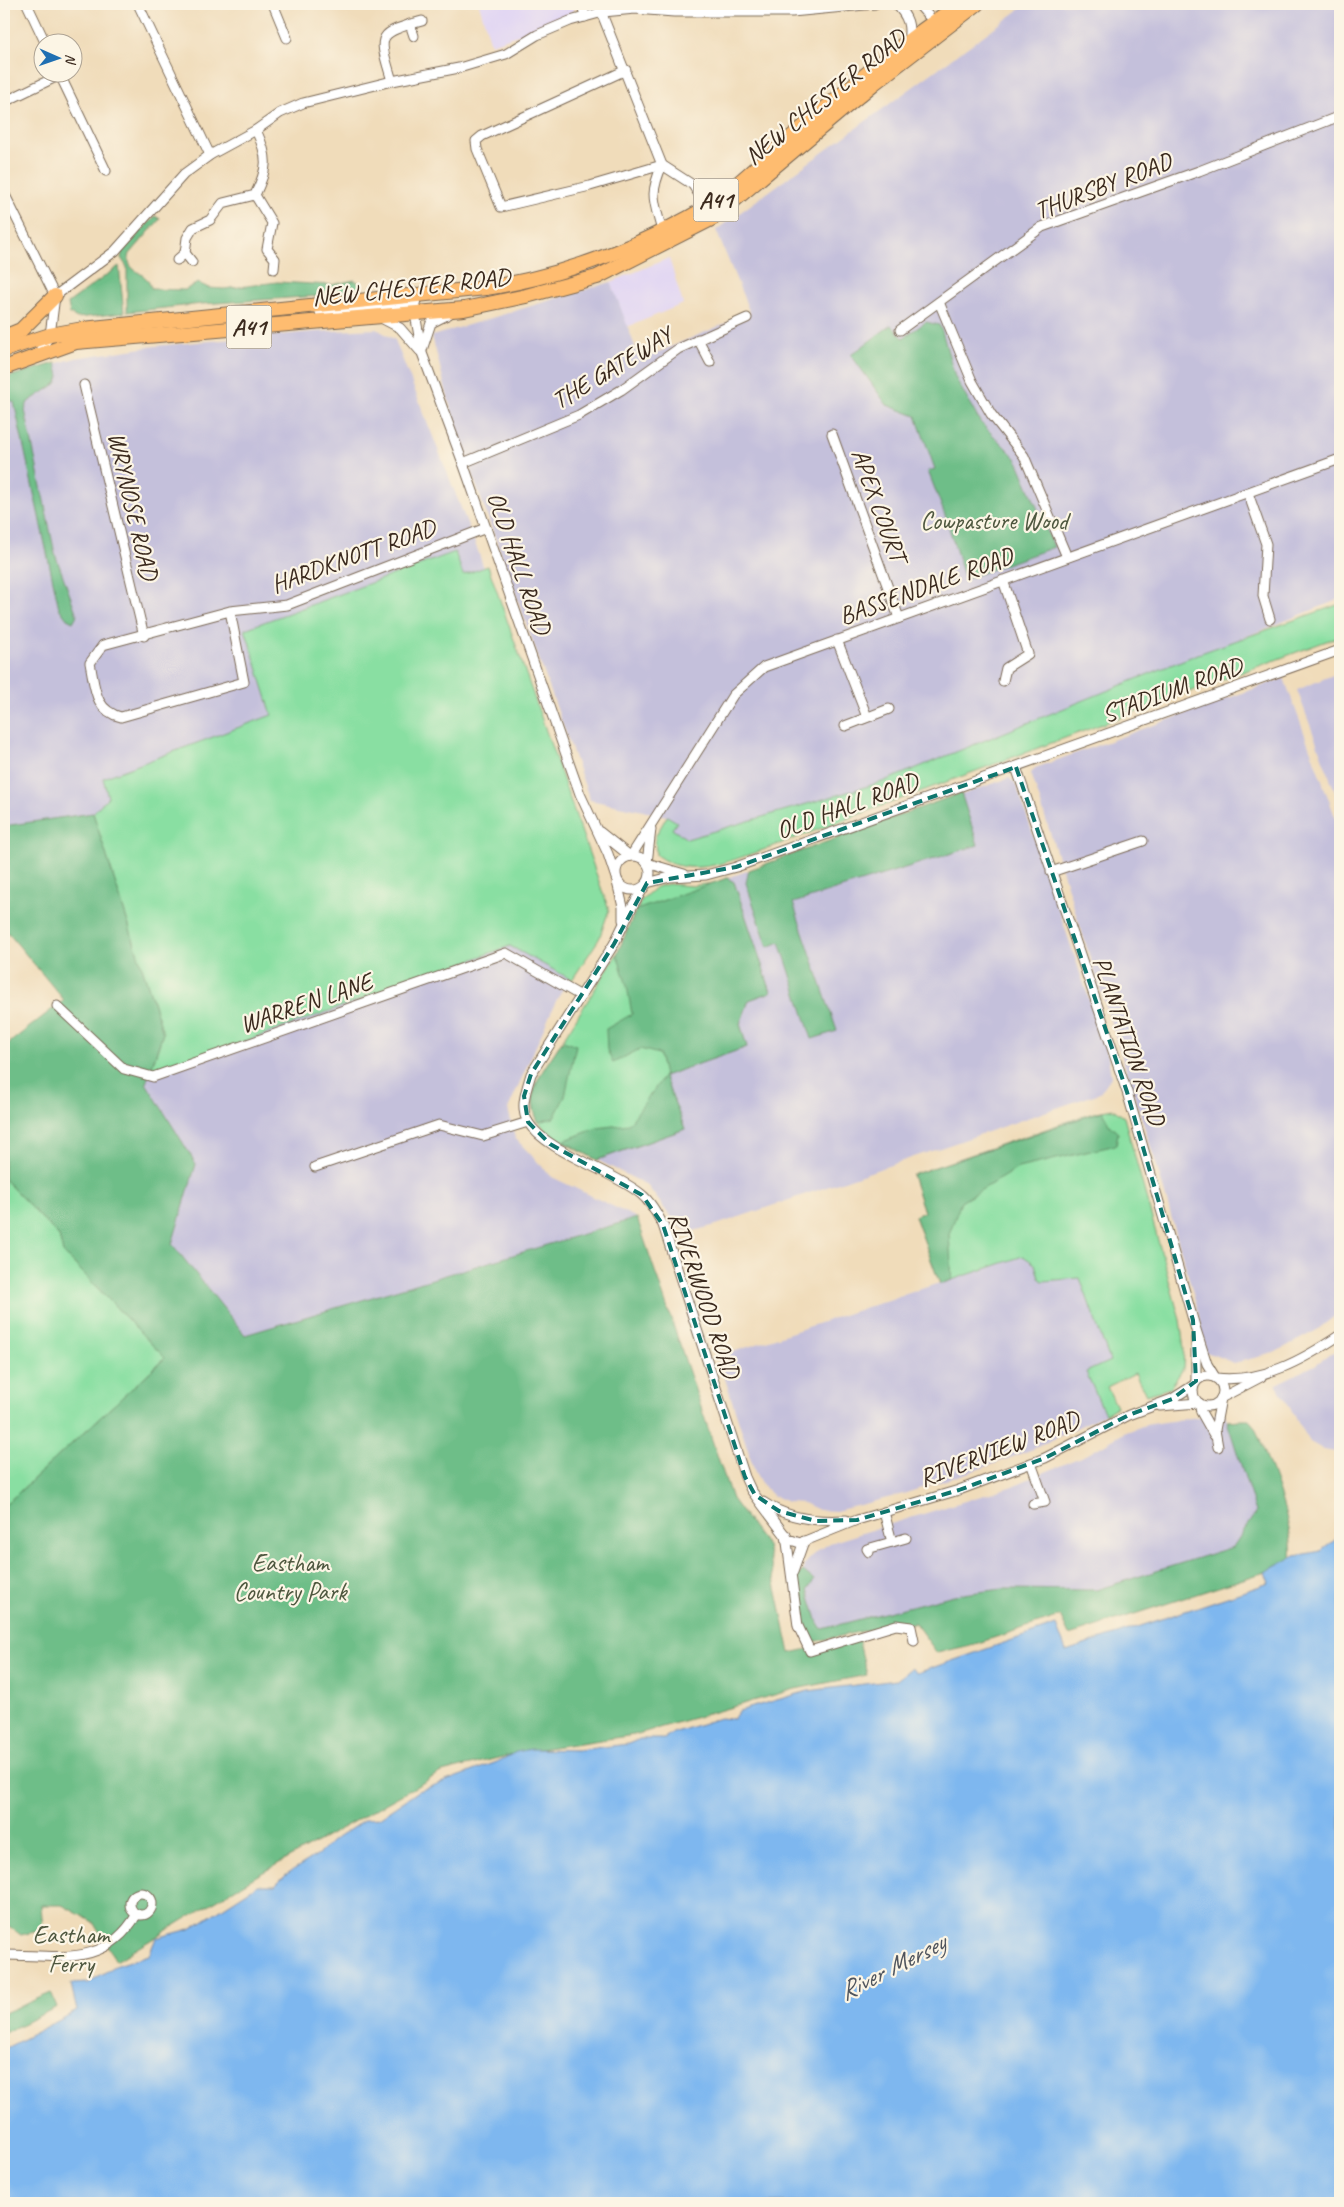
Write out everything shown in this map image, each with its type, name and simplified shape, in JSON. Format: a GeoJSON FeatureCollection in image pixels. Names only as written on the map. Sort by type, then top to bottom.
{"type":"FeatureCollection","features":[{"type":"Feature","properties":{"kind":"highway","name":"NEW CHESTER ROAD"},"geometry":{"type":"LineString","coordinates":[[4,350],[50,335],[200,317],[494,287],[548,275],[593,260],[662,231],[707,207],[868,73],[960,4]]}},
{"type":"Feature","properties":{"kind":"highway","name":"NEW CHESTER ROAD"},"geometry":{"type":"LineString","coordinates":[[4,368],[76,342],[464,309],[526,296],[597,277],[713,218],[872,84],[977,4]]}},
{"type":"Feature","properties":{"kind":"highway"},"geometry":{"type":"LineString","coordinates":[[4,336],[21,330],[54,296]]}},
{"type":"Feature","properties":{"kind":"highway"},"geometry":{"type":"LineString","coordinates":[[30,320],[50,335],[76,342]]}},
{"type":"Feature","properties":{"kind":"street"},"geometry":{"type":"LineString","coordinates":[[27,4],[40,32]]}},
{"type":"Feature","properties":{"kind":"street"},"geometry":{"type":"LineString","coordinates":[[138,4],[210,155]]}},
{"type":"Feature","properties":{"kind":"street"},"geometry":{"type":"LineString","coordinates":[[273,4],[287,38]]}},
{"type":"Feature","properties":{"kind":"street"},"geometry":{"type":"LineString","coordinates":[[582,4],[584,17]]}},
{"type":"Feature","properties":{"kind":"street"},"geometry":{"type":"LineString","coordinates":[[54,296],[115,251],[184,174],[210,155],[256,130],[280,113],[303,103],[392,81],[459,68],[506,54],[537,35],[584,17],[601,8],[674,12],[792,12],[876,4]]}},
{"type":"Feature","properties":{"kind":"street"},"geometry":{"type":"LineString","coordinates":[[896,4],[908,19],[910,28],[908,42]]}},
{"type":"Feature","properties":{"kind":"street"},"geometry":{"type":"LineString","coordinates":[[918,4],[934,22]]}},
{"type":"Feature","properties":{"kind":"street"},"geometry":{"type":"LineString","coordinates":[[601,8],[662,165],[693,185],[707,207]]}},
{"type":"Feature","properties":{"kind":"street"},"geometry":{"type":"LineString","coordinates":[[392,81],[382,45],[383,39],[389,31],[422,21]]}},
{"type":"Feature","properties":{"kind":"street"},"geometry":{"type":"LineString","coordinates":[[410,24],[414,36]]}},
{"type":"Feature","properties":{"kind":"street"},"geometry":{"type":"LineString","coordinates":[[626,70],[482,136],[476,141],[477,149],[501,206],[590,186],[662,165]]}},
{"type":"Feature","properties":{"kind":"street"},"geometry":{"type":"LineString","coordinates":[[4,102],[43,82]]}},
{"type":"Feature","properties":{"kind":"street"},"geometry":{"type":"LineString","coordinates":[[63,82],[106,171]]}},
{"type":"Feature","properties":{"kind":"street","name":"THURSBY ROAD"},"geometry":{"type":"LineString","coordinates":[[900,330],[1042,227],[1199,171],[1340,116]]}},
{"type":"Feature","properties":{"kind":"street"},"geometry":{"type":"LineString","coordinates":[[255,195],[267,163],[264,147],[256,130]]}},
{"type":"Feature","properties":{"kind":"street"},"geometry":{"type":"LineString","coordinates":[[662,165],[652,195],[662,231]]}},
{"type":"Feature","properties":{"kind":"street"},"geometry":{"type":"LineString","coordinates":[[4,193],[54,296],[50,335],[37,356]]}},
{"type":"Feature","properties":{"kind":"street"},"geometry":{"type":"LineString","coordinates":[[177,260],[184,253],[187,238],[193,228],[210,220],[223,203],[255,195]]}},
{"type":"Feature","properties":{"kind":"street"},"geometry":{"type":"LineString","coordinates":[[255,195],[272,223],[267,249],[274,259],[274,269]]}},
{"type":"Feature","properties":{"kind":"street"},"geometry":{"type":"LineString","coordinates":[[184,253],[192,262]]}},
{"type":"Feature","properties":{"kind":"street"},"geometry":{"type":"LineString","coordinates":[[274,259],[284,255]]}},
{"type":"Feature","properties":{"kind":"street"},"geometry":{"type":"LineString","coordinates":[[415,313],[415,303],[420,295]]}},
{"type":"Feature","properties":{"kind":"street"},"geometry":{"type":"LineString","coordinates":[[939,302],[972,381],[991,414],[1024,456],[1067,557]]}},
{"type":"Feature","properties":{"kind":"street"},"geometry":{"type":"LineString","coordinates":[[200,317],[399,305],[409,307],[415,313]]}},
{"type":"Feature","properties":{"kind":"street"},"geometry":{"type":"LineString","coordinates":[[422,353],[431,323],[440,317],[464,309]]}},
{"type":"Feature","properties":{"kind":"street","name":"OLD HALL ROAD"},"geometry":{"type":"LineString","coordinates":[[415,313],[422,353],[463,463],[553,722],[617,879]]}},
{"type":"Feature","properties":{"kind":"street"},"geometry":{"type":"LineString","coordinates":[[377,316],[400,328],[422,353]]}},
{"type":"Feature","properties":{"kind":"street","name":"THE GATEWAY"},"geometry":{"type":"LineString","coordinates":[[463,463],[579,415],[621,390],[662,359],[698,339],[747,318]]}},
{"type":"Feature","properties":{"kind":"street","name":"THE GATEWAY"},"geometry":{"type":"LineString","coordinates":[[698,339],[710,362]]}},
{"type":"Feature","properties":{"kind":"street","name":"WRYNOSE ROAD"},"geometry":{"type":"LineString","coordinates":[[84,385],[144,636]]}},
{"type":"Feature","properties":{"kind":"street","name":"APEX COURT"},"geometry":{"type":"LineString","coordinates":[[832,434],[899,618]]}},
{"type":"Feature","properties":{"kind":"street","name":"BASSENDALE ROAD"},"geometry":{"type":"LineString","coordinates":[[630,856],[733,695],[764,667],[1340,459]]}},
{"type":"Feature","properties":{"kind":"street"},"geometry":{"type":"LineString","coordinates":[[1248,493],[1266,544],[1263,596],[1270,619]]}},
{"type":"Feature","properties":{"kind":"street","name":"HARDKNOTT ROAD"},"geometry":{"type":"LineString","coordinates":[[230,611],[244,682],[121,717],[109,714],[98,701],[90,663],[104,645],[144,636],[230,611],[287,605],[486,528]]}},
{"type":"Feature","properties":{"kind":"street"},"geometry":{"type":"LineString","coordinates":[[1003,580],[1028,654],[1006,668],[1003,681]]}},
{"type":"Feature","properties":{"kind":"street"},"geometry":{"type":"LineString","coordinates":[[837,640],[867,717]]}},
{"type":"Feature","properties":{"kind":"street","name":"STADIUM ROAD"},"geometry":{"type":"LineString","coordinates":[[1016,767],[1340,650]]}},
{"type":"Feature","properties":{"kind":"street"},"geometry":{"type":"LineString","coordinates":[[845,726],[889,709]]}},
{"type":"Feature","properties":{"kind":"street","name":"OLD HALL ROAD"},"geometry":{"type":"LineString","coordinates":[[647,884],[662,878],[706,875],[736,867],[1016,767]]}},
{"type":"Feature","properties":{"kind":"street","name":"PLANTATION ROAD"},"geometry":{"type":"LineString","coordinates":[[1016,767],[1127,1092],[1196,1330],[1207,1364],[1215,1378]]}},
{"type":"Feature","properties":{"kind":"street","name":"OLD HALL ROAD"},"geometry":{"type":"LineString","coordinates":[[594,824],[610,841],[630,856]]}},
{"type":"Feature","properties":{"kind":"street","name":"BASSENDALE ROAD"},"geometry":{"type":"LineString","coordinates":[[647,863],[648,841],[652,824]]}},
{"type":"Feature","properties":{"kind":"street"},"geometry":{"type":"LineString","coordinates":[[1052,872],[1143,841]]}},
{"type":"Feature","properties":{"kind":"street"},"geometry":{"type":"LineString","coordinates":[[315,1167],[439,1125],[483,1136],[528,1122],[524,1109],[524,1096],[531,1074],[614,944],[622,926],[647,884],[650,873],[647,863],[640,857],[630,856],[620,862],[616,873],[623,907],[622,926]]}},
{"type":"Feature","properties":{"kind":"street","name":"OLD HALL ROAD"},"geometry":{"type":"LineString","coordinates":[[647,863],[689,876]]}},
{"type":"Feature","properties":{"kind":"street"},"geometry":{"type":"LineString","coordinates":[[617,879],[620,885],[630,890],[636,890],[647,884]]}},
{"type":"Feature","properties":{"kind":"street","name":"WARREN LANE"},"geometry":{"type":"LineString","coordinates":[[57,1006],[124,1070],[154,1077],[506,954],[581,996]]}},
{"type":"Feature","properties":{"kind":"street","name":"RIVERWOOD ROAD"},"geometry":{"type":"LineString","coordinates":[[528,1122],[550,1144],[629,1186],[642,1195],[654,1208],[663,1225],[745,1477],[755,1495],[786,1535]]}},
{"type":"Feature","properties":{"kind":"street","name":"PLANTATION ROAD"},"geometry":{"type":"LineString","coordinates":[[1195,1383],[1196,1330]]}},
{"type":"Feature","properties":{"kind":"street"},"geometry":{"type":"LineString","coordinates":[[1198,1403],[1213,1405],[1221,1398],[1270,1372],[1300,1360],[1340,1335]]}},
{"type":"Feature","properties":{"kind":"street"},"geometry":{"type":"LineString","coordinates":[[1215,1378],[1222,1385],[1217,1415],[1217,1442],[1193,1395],[1195,1383],[1205,1376],[1236,1379],[1270,1372]]}},
{"type":"Feature","properties":{"kind":"street","name":"RIVERVIEW ROAD"},"geometry":{"type":"LineString","coordinates":[[805,1541],[857,1520],[959,1490],[1031,1463],[1129,1415],[1179,1395],[1195,1383]]}},
{"type":"Feature","properties":{"kind":"street","name":"RIVERVIEW ROAD"},"geometry":{"type":"LineString","coordinates":[[1153,1407],[1198,1403]]}},
{"type":"Feature","properties":{"kind":"street"},"geometry":{"type":"LineString","coordinates":[[1031,1463],[1045,1502],[1033,1504]]}},
{"type":"Feature","properties":{"kind":"street","name":"RIVERWOOD ROAD"},"geometry":{"type":"LineString","coordinates":[[755,1495],[779,1511],[800,1518]]}},
{"type":"Feature","properties":{"kind":"street"},"geometry":{"type":"LineString","coordinates":[[884,1512],[892,1542]]}},
{"type":"Feature","properties":{"kind":"street"},"geometry":{"type":"LineString","coordinates":[[791,1580],[810,1531],[808,1523],[800,1518],[787,1523],[786,1535],[791,1580],[798,1626],[810,1651],[896,1625],[910,1627],[914,1641]]}},
{"type":"Feature","properties":{"kind":"street","name":"RIVERVIEW ROAD"},"geometry":{"type":"LineString","coordinates":[[800,1518],[822,1521],[857,1520]]}},
{"type":"Feature","properties":{"kind":"street"},"geometry":{"type":"LineString","coordinates":[[786,1535],[792,1542],[805,1541]]}},
{"type":"Feature","properties":{"kind":"street"},"geometry":{"type":"LineString","coordinates":[[869,1552],[867,1549],[906,1538]]}},
{"type":"Feature","properties":{"kind":"street"},"geometry":{"type":"LineString","coordinates":[[4,1955],[77,1955],[92,1953],[118,1941],[127,1931],[137,1914]]}},
{"type":"Feature","properties":{"kind":"highlighted area"},"geometry":{"type":"Polygon","coordinates":[[[1016,767],[1127,1092],[1193,1320],[1196,1381],[1172,1399],[1129,1415],[1045,1458],[959,1490],[857,1520],[816,1521],[779,1511],[755,1495],[745,1477],[663,1225],[642,1195],[550,1144],[528,1122],[524,1096],[531,1074],[614,944],[647,883],[736,867],[1016,767]]]}},
{"type":"Feature","properties":{"kind":"shaded area"},"geometry":{"type":"Polygon","coordinates":[[[479,4],[580,4],[575,7],[572,15],[565,19],[491,44],[479,4]]]}},
{"type":"Feature","properties":{"kind":"shaded area"},"geometry":{"type":"Polygon","coordinates":[[[1027,4],[1340,4],[1340,599],[882,782],[687,839],[671,829],[667,816],[590,800],[456,429],[432,336],[611,282],[640,360],[750,313],[716,230],[1027,4]]]}},
{"type":"Feature","properties":{"kind":"shaded area"},"geometry":{"type":"Polygon","coordinates":[[[669,258],[683,304],[627,327],[611,282],[669,258]]]}},
{"type":"Feature","properties":{"kind":"shaded area"},"geometry":{"type":"Polygon","coordinates":[[[377,329],[395,340],[478,551],[604,918],[556,1001],[508,1109],[515,1138],[552,1177],[637,1218],[245,1335],[172,1244],[196,1164],[146,1083],[163,1033],[92,813],[4,826],[4,378],[76,358],[156,346],[313,332],[377,329]]]}},
{"type":"Feature","properties":{"kind":"shaded area"},"geometry":{"type":"Polygon","coordinates":[[[1340,672],[1340,805],[1297,690],[1340,672]]]}},
{"type":"Feature","properties":{"kind":"shaded area"},"geometry":{"type":"Polygon","coordinates":[[[1284,678],[1340,830],[1340,1312],[1317,1330],[1274,1353],[1234,1363],[1206,1352],[1197,1307],[1156,1163],[1031,773],[1035,768],[1284,678]]]}},
{"type":"Feature","properties":{"kind":"shaded area"},"geometry":{"type":"Polygon","coordinates":[[[1009,778],[1014,782],[1018,790],[1108,1055],[1111,1077],[1100,1093],[716,1225],[693,1231],[686,1230],[676,1224],[647,1185],[597,1160],[685,1129],[664,1076],[740,1024],[749,1000],[771,992],[734,883],[727,878],[1009,778]]]}},
{"type":"Feature","properties":{"kind":"shaded area"},"geometry":{"type":"Polygon","coordinates":[[[1023,1255],[1035,1264],[1039,1278],[1043,1281],[1080,1277],[1110,1361],[1086,1372],[1105,1414],[1033,1449],[994,1464],[903,1494],[836,1511],[819,1510],[804,1503],[788,1502],[774,1496],[762,1485],[755,1472],[718,1357],[1023,1255]]]}},
{"type":"Feature","properties":{"kind":"shaded area"},"geometry":{"type":"Polygon","coordinates":[[[1340,1347],[1340,1453],[1324,1450],[1310,1442],[1276,1384],[1315,1365],[1340,1347]]]}},
{"type":"Feature","properties":{"kind":"shaded area"},"geometry":{"type":"Polygon","coordinates":[[[1224,1413],[1243,1465],[1256,1512],[1233,1547],[1096,1590],[1005,1589],[954,1595],[822,1629],[818,1623],[808,1589],[814,1580],[803,1571],[804,1565],[815,1553],[830,1543],[1010,1487],[1090,1453],[1124,1433],[1145,1425],[1224,1413]]]}},
{"type":"Feature","properties":{"kind":"green space"},"geometry":{"type":"Polygon","coordinates":[[[155,216],[160,219],[130,254],[129,259],[133,269],[146,278],[152,289],[185,290],[198,283],[209,288],[224,289],[277,282],[331,285],[355,280],[360,284],[361,293],[202,304],[127,312],[127,267],[121,258],[122,252],[155,216]]]}},
{"type":"Feature","properties":{"kind":"green space"},"geometry":{"type":"Polygon","coordinates":[[[119,266],[124,313],[77,318],[70,314],[68,303],[119,266]]]}},
{"type":"Feature","properties":{"kind":"green space","name":"Cowpasture Wood"},"geometry":{"type":"Polygon","coordinates":[[[926,322],[939,325],[955,377],[980,422],[1016,458],[1054,547],[965,579],[945,515],[928,471],[935,469],[916,416],[887,405],[851,355],[891,325],[903,338],[926,322]]]}},
{"type":"Feature","properties":{"kind":"green space"},"geometry":{"type":"Polygon","coordinates":[[[56,363],[59,376],[57,383],[28,402],[25,410],[55,554],[77,615],[73,622],[67,619],[59,608],[14,402],[4,398],[4,378],[56,363]]]}},
{"type":"Feature","properties":{"kind":"green space"},"geometry":{"type":"Polygon","coordinates":[[[455,552],[463,575],[488,566],[609,910],[599,939],[572,980],[510,946],[149,1076],[163,1033],[93,813],[108,797],[103,778],[272,715],[245,629],[455,552]]]}},
{"type":"Feature","properties":{"kind":"green space"},"geometry":{"type":"Polygon","coordinates":[[[1340,604],[1340,636],[763,850],[723,863],[696,867],[682,866],[656,855],[655,837],[667,816],[677,822],[672,829],[687,839],[882,782],[1198,654],[1340,604]]]}},
{"type":"Feature","properties":{"kind":"green space"},"geometry":{"type":"Polygon","coordinates":[[[961,793],[978,845],[793,903],[837,1031],[812,1039],[780,942],[768,947],[746,883],[749,870],[961,793]]]}},
{"type":"Feature","properties":{"kind":"green space","name":"Eastham Country Park"},"geometry":{"type":"Polygon","coordinates":[[[93,813],[163,1033],[146,1083],[196,1164],[172,1244],[245,1335],[637,1218],[732,1499],[767,1546],[790,1653],[858,1638],[867,1675],[795,1689],[634,1735],[526,1751],[442,1772],[258,1875],[116,1961],[93,1922],[62,1905],[41,1905],[43,1930],[21,1935],[4,1923],[4,1506],[165,1358],[63,1252],[59,1236],[4,1179],[4,1047],[64,1000],[4,928],[4,826],[93,813]]]}},
{"type":"Feature","properties":{"kind":"green space"},"geometry":{"type":"Polygon","coordinates":[[[727,878],[734,882],[771,992],[749,1000],[740,1024],[747,1047],[664,1076],[685,1129],[597,1160],[559,1140],[540,1124],[535,1113],[533,1100],[535,1084],[617,954],[642,899],[656,887],[668,884],[692,886],[714,883],[727,878]]]}},
{"type":"Feature","properties":{"kind":"green space"},"geometry":{"type":"Polygon","coordinates":[[[727,878],[734,882],[771,992],[749,1000],[740,1024],[747,1047],[664,1076],[659,1054],[640,1049],[613,1063],[607,1050],[606,1029],[632,1014],[627,986],[617,954],[636,910],[727,878]]]}},
{"type":"Feature","properties":{"kind":"green space"},"geometry":{"type":"Polygon","coordinates":[[[562,1041],[576,1045],[565,1096],[554,1118],[538,1122],[533,1099],[535,1089],[543,1070],[562,1041]]]}},
{"type":"Feature","properties":{"kind":"green space"},"geometry":{"type":"Polygon","coordinates":[[[664,1076],[685,1129],[597,1160],[563,1141],[597,1128],[629,1124],[664,1076]]]}},
{"type":"Feature","properties":{"kind":"green space"},"geometry":{"type":"Polygon","coordinates":[[[1113,1109],[1124,1117],[1180,1320],[1184,1348],[1183,1369],[1170,1388],[1146,1395],[1135,1373],[1107,1387],[1117,1407],[1105,1414],[1086,1372],[1110,1361],[1080,1278],[1043,1281],[1039,1278],[1035,1264],[1023,1256],[940,1284],[915,1216],[924,1212],[912,1175],[1096,1112],[1113,1109]]]}},
{"type":"Feature","properties":{"kind":"green space"},"geometry":{"type":"Polygon","coordinates":[[[1103,1111],[1109,1125],[1118,1133],[1116,1145],[1018,1168],[961,1202],[949,1234],[952,1280],[940,1284],[915,1216],[924,1212],[912,1175],[1103,1111]]]}},
{"type":"Feature","properties":{"kind":"green space"},"geometry":{"type":"Polygon","coordinates":[[[4,1179],[59,1236],[63,1252],[165,1358],[4,1506],[4,1179]]]}},
{"type":"Feature","properties":{"kind":"green space"},"geometry":{"type":"Polygon","coordinates":[[[1249,1420],[1255,1427],[1273,1474],[1285,1510],[1291,1544],[1291,1558],[1265,1572],[1069,1635],[1060,1616],[975,1644],[937,1653],[915,1623],[874,1629],[807,1643],[798,1609],[795,1577],[803,1571],[814,1580],[808,1590],[818,1623],[822,1629],[954,1595],[1003,1589],[1096,1590],[1233,1547],[1256,1512],[1227,1421],[1249,1420]]]}},
{"type":"Feature","properties":{"kind":"green space"},"geometry":{"type":"Polygon","coordinates":[[[51,1993],[57,2007],[4,2033],[4,2013],[51,1993]]]}},
{"type":"Feature","properties":{"kind":"water","name":"River Mersey"},"geometry":{"type":"Polygon","coordinates":[[[1340,1536],[1340,2203],[4,2203],[4,2049],[77,2011],[71,1984],[88,1983],[115,1966],[149,1955],[156,1938],[190,1929],[258,1885],[275,1885],[285,1875],[320,1853],[331,1842],[366,1819],[379,1818],[419,1791],[497,1762],[516,1752],[531,1749],[578,1750],[628,1744],[640,1739],[664,1739],[673,1733],[720,1718],[733,1719],[739,1711],[808,1691],[897,1680],[911,1668],[917,1673],[1056,1625],[1066,1651],[1269,1583],[1265,1572],[1295,1556],[1321,1551],[1340,1536]]]}},
{"type":"Feature","properties":{"kind":"park label","name":"Eastham Ferry"},"geometry":{"type":"Point","coordinates":[71,1950]}}]}
